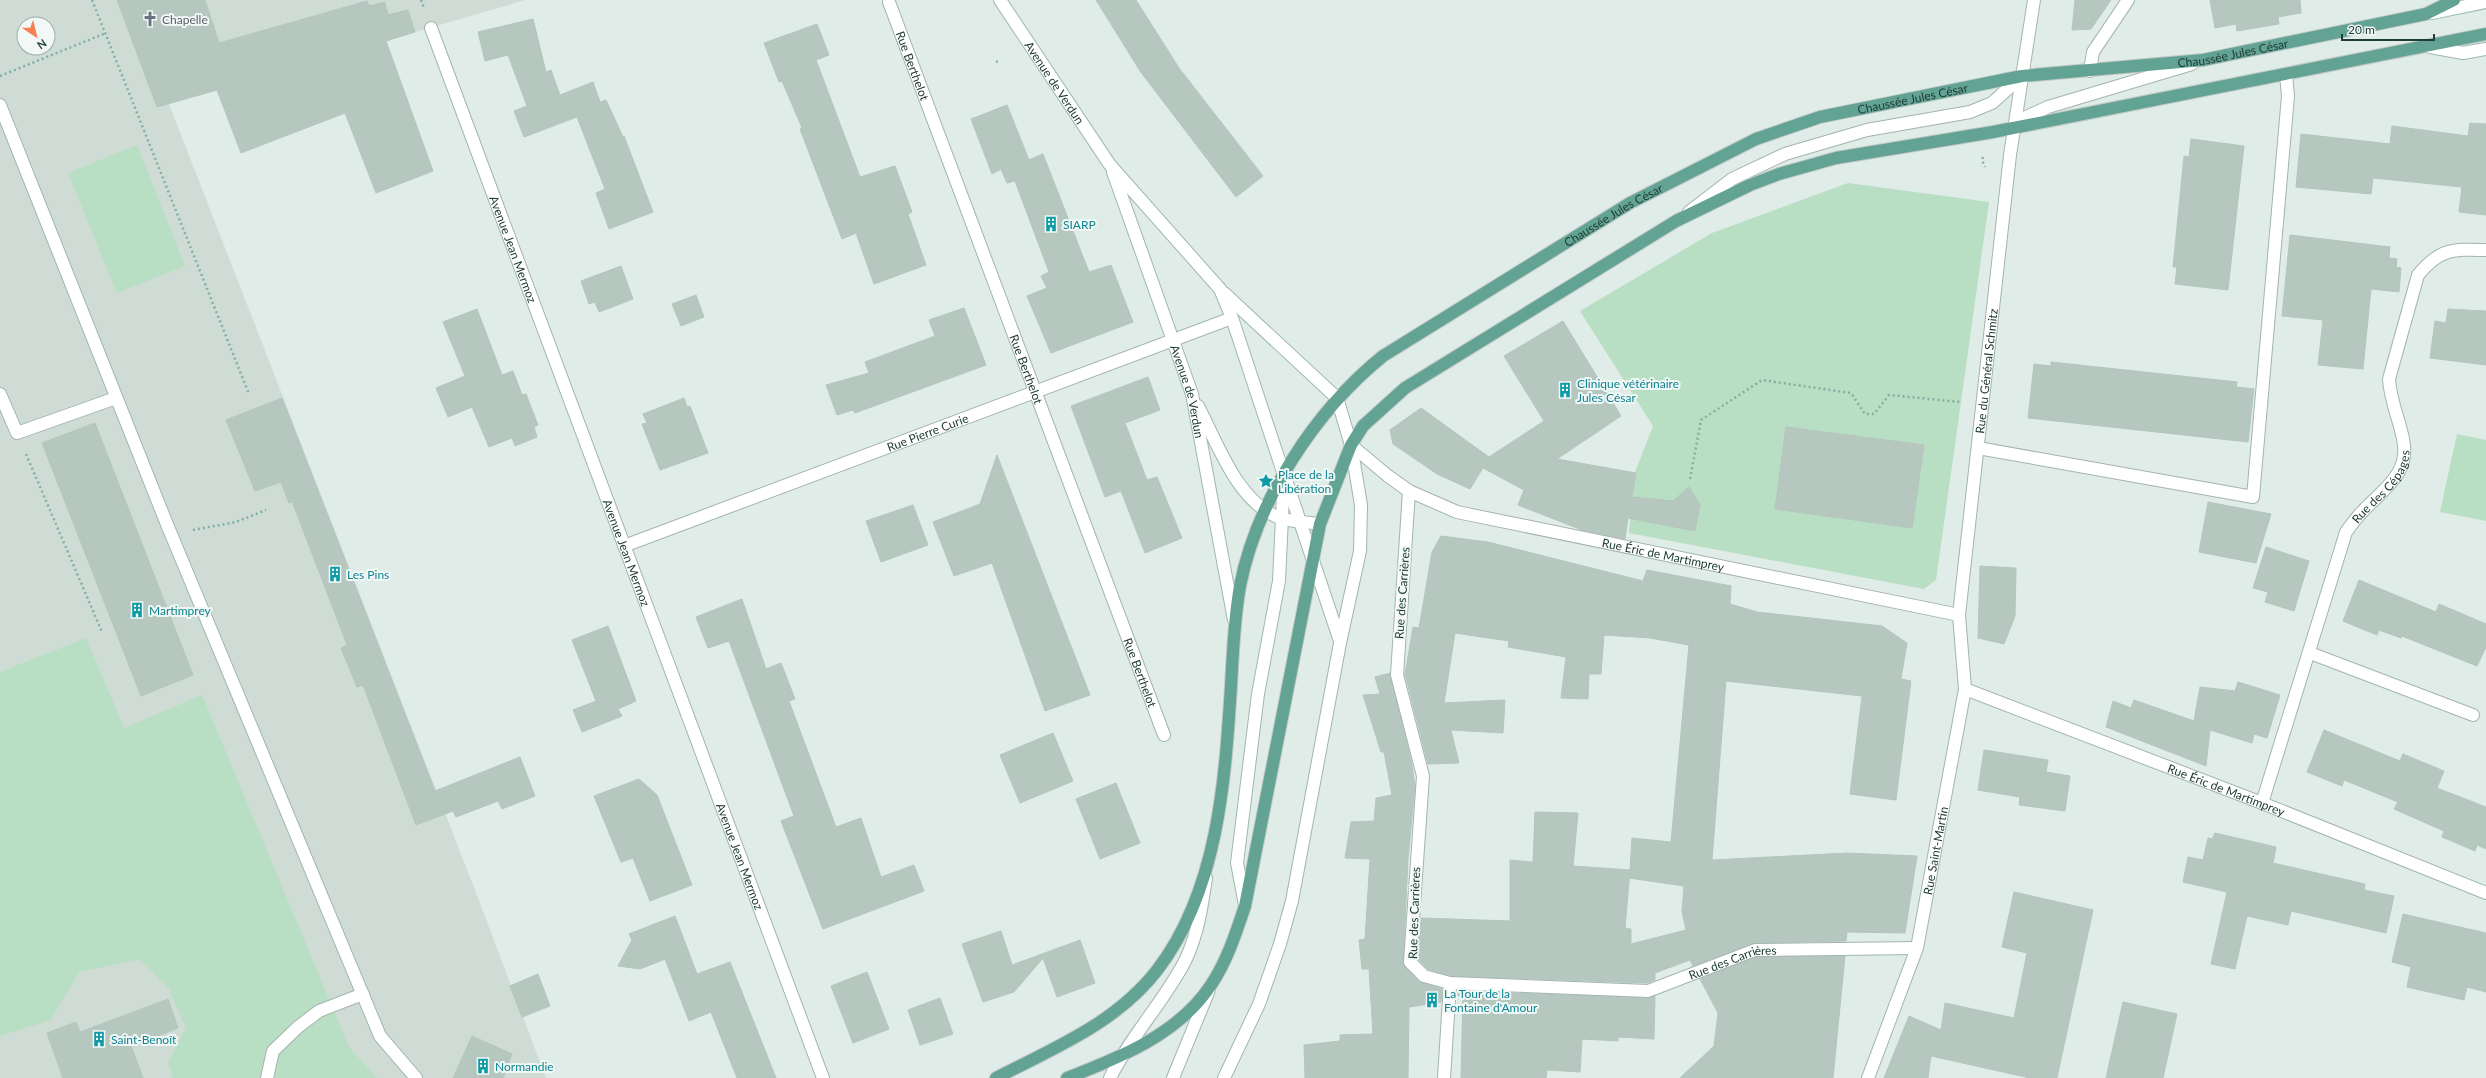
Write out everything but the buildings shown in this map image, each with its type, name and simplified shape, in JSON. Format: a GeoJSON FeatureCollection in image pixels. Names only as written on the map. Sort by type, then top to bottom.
{"type":"FeatureCollection","features":[{"type":"Feature","properties":{"kind":"main road"},"geometry":{"type":"LineString","coordinates":[[2426,14],[2454,0]]}},
{"type":"Feature","properties":{"kind":"main road","name":"Chaussée Jules César"},"geometry":{"type":"LineString","coordinates":[[996,1078],[1091,1030],[1136,994],[1158,970],[1190,916],[1208,859],[1224,771],[1235,626],[1245,564],[1266,511],[1284,475],[1320,420],[1337,398],[1360,375],[1393,349],[1630,203],[1756,139],[1820,117],[2022,76],[2203,60],[2426,14]]}},
{"type":"Feature","properties":{"kind":"main road"},"geometry":{"type":"LineString","coordinates":[[1067,1078],[1121,1056],[1167,1029],[1188,1011],[1211,985],[1230,948],[1245,906],[1320,524],[1351,445],[1363,426],[1405,388],[1676,221],[1750,185],[1836,158],[2014,128],[2430,47],[2486,34]]}},
{"type":"Feature","properties":{"kind":"street","name":"Avenue de Verdun"},"geometry":{"type":"LineString","coordinates":[[1000,0],[1110,165],[1220,289],[1232,318],[1340,642]]}},
{"type":"Feature","properties":{"kind":"street","name":"Rue du Général Schmitz"},"geometry":{"type":"LineString","coordinates":[[1959,615],[2014,128],[2034,0]]}},
{"type":"Feature","properties":{"kind":"street"},"geometry":{"type":"LineString","coordinates":[[2090,71],[2093,52],[2128,0]]}},
{"type":"Feature","properties":{"kind":"street","name":"Rue Berthelot"},"geometry":{"type":"LineString","coordinates":[[889,2],[1034,392],[1164,735]]}},
{"type":"Feature","properties":{"kind":"street","name":"Chaussée Jules César"},"geometry":{"type":"LineString","coordinates":[[2426,14],[2486,2]]}},
{"type":"Feature","properties":{"kind":"street","name":"Avenue Jean Mermoz"},"geometry":{"type":"LineString","coordinates":[[431,28],[823,1078]]}},
{"type":"Feature","properties":{"kind":"street"},"geometry":{"type":"LineString","coordinates":[[2430,47],[2463,53],[2486,49]]}},
{"type":"Feature","properties":{"kind":"street"},"geometry":{"type":"LineString","coordinates":[[2014,128],[2024,118],[2048,107],[2203,60]]}},
{"type":"Feature","properties":{"kind":"street"},"geometry":{"type":"LineString","coordinates":[[1978,448],[2254,497],[2288,96],[2286,75]]}},
{"type":"Feature","properties":{"kind":"street"},"geometry":{"type":"LineString","coordinates":[[1676,221],[1732,179],[1785,154],[1867,130],[1970,112],[1992,103],[2022,76]]}},
{"type":"Feature","properties":{"kind":"street"},"geometry":{"type":"LineString","coordinates":[[0,105],[166,522],[380,1036],[416,1078]]}},
{"type":"Feature","properties":{"kind":"street","name":"Avenue de Verdun"},"geometry":{"type":"LineString","coordinates":[[1110,165],[1192,394],[1235,626]]}},
{"type":"Feature","properties":{"kind":"street","name":"Rue des Cépages"},"geometry":{"type":"LineString","coordinates":[[2262,803],[2310,653],[2346,532],[2362,512],[2394,482],[2404,463],[2404,440],[2390,393],[2389,379],[2418,275],[2428,262],[2442,253],[2453,249],[2486,250]]}},
{"type":"Feature","properties":{"kind":"street"},"geometry":{"type":"LineString","coordinates":[[1220,289],[1337,398],[1351,445],[1361,505],[1360,551],[1340,642],[1290,908],[1280,944],[1259,1004],[1224,1078]]}},
{"type":"Feature","properties":{"kind":"street","name":"Rue Pierre Curie"},"geometry":{"type":"LineString","coordinates":[[624,546],[1232,318]]}},
{"type":"Feature","properties":{"kind":"street"},"geometry":{"type":"LineString","coordinates":[[0,394],[17,433],[116,398]]}},
{"type":"Feature","properties":{"kind":"street"},"geometry":{"type":"LineString","coordinates":[[1192,394],[1241,487],[1266,511],[1281,518],[1320,524]]}},
{"type":"Feature","properties":{"kind":"street","name":"Rue Éric de Martimprey"},"geometry":{"type":"LineString","coordinates":[[1351,445],[1378,468],[1409,491],[1457,512],[1959,615]]}},
{"type":"Feature","properties":{"kind":"street"},"geometry":{"type":"LineString","coordinates":[[1245,906],[1237,863],[1258,694],[1279,581],[1284,475]]}},
{"type":"Feature","properties":{"kind":"street","name":"Rue des Carrières"},"geometry":{"type":"LineString","coordinates":[[1409,491],[1396,675],[1423,776],[1410,962],[1424,976],[1450,983],[1648,991],[1755,950],[1917,948]]}},
{"type":"Feature","properties":{"kind":"street","name":"Rue Saint-Martin"},"geometry":{"type":"LineString","coordinates":[[1868,1078],[1917,948],[1965,689],[1959,615]]}},
{"type":"Feature","properties":{"kind":"street"},"geometry":{"type":"LineString","coordinates":[[2310,653],[2473,715]]}},
{"type":"Feature","properties":{"kind":"street","name":"Rue Éric de Martimprey"},"geometry":{"type":"LineString","coordinates":[[1965,689],[2262,803],[2486,893]]}},
{"type":"Feature","properties":{"kind":"street"},"geometry":{"type":"LineString","coordinates":[[1110,1078],[1121,1056],[1172,982],[1186,958],[1197,930],[1208,859]]}},
{"type":"Feature","properties":{"kind":"street"},"geometry":{"type":"LineString","coordinates":[[1444,1078],[1450,983]]}},
{"type":"Feature","properties":{"kind":"street"},"geometry":{"type":"LineString","coordinates":[[1173,1078],[1211,985]]}},
{"type":"Feature","properties":{"kind":"street"},"geometry":{"type":"LineString","coordinates":[[267,1078],[273,1051],[298,1027],[319,1011],[363,994]]}},
{"type":"Feature","properties":{"kind":"path"},"geometry":{"type":"LineString","coordinates":[[92,0],[250,394]]}},
{"type":"Feature","properties":{"kind":"path"},"geometry":{"type":"LineString","coordinates":[[0,76],[106,33]]}},
{"type":"Feature","properties":{"kind":"path"},"geometry":{"type":"LineString","coordinates":[[996,62],[1000,60]]}},
{"type":"Feature","properties":{"kind":"path"},"geometry":{"type":"LineString","coordinates":[[1982,160],[1989,174]]}},
{"type":"Feature","properties":{"kind":"path"},"geometry":{"type":"LineString","coordinates":[[1690,479],[1701,420],[1762,380],[1852,393],[1865,414],[1874,414],[1889,395],[1968,402]]}},
{"type":"Feature","properties":{"kind":"path"},"geometry":{"type":"LineString","coordinates":[[17,433],[102,632]]}},
{"type":"Feature","properties":{"kind":"path"},"geometry":{"type":"LineString","coordinates":[[166,522],[195,530],[236,522],[266,510]]}},
{"type":"Feature","properties":{"kind":"shaded area"},"geometry":{"type":"Polygon","coordinates":[[[0,0],[525,0],[169,104],[475,890],[546,1078],[0,1078],[0,0]]]}},
{"type":"Feature","properties":{"kind":"green space"},"geometry":{"type":"Polygon","coordinates":[[[137,145],[185,266],[117,293],[68,173],[137,145]]]}},
{"type":"Feature","properties":{"kind":"green space"},"geometry":{"type":"Polygon","coordinates":[[[1848,183],[1989,202],[1936,580],[1924,589],[1629,533],[1635,472],[1653,426],[1580,311],[1712,233],[1848,183]]]}},
{"type":"Feature","properties":{"kind":"green space"},"geometry":{"type":"Polygon","coordinates":[[[2457,434],[2486,440],[2486,521],[2440,512],[2457,434]]]}},
{"type":"Feature","properties":{"kind":"green space"},"geometry":{"type":"Polygon","coordinates":[[[86,638],[124,728],[202,695],[349,1047],[377,1078],[173,1078],[168,1063],[186,1028],[169,989],[140,959],[79,972],[51,1020],[0,1036],[0,672],[86,638]]]}},
{"type":"Feature","properties":{"kind":"place","name":"Chapelle"},"geometry":{"type":"Point","coordinates":[150,19]}},
{"type":"Feature","properties":{"kind":"place","name":"SIARP"},"geometry":{"type":"Point","coordinates":[1051,224]}},
{"type":"Feature","properties":{"kind":"place","name":"Clinique vétérinaire Jules César"},"geometry":{"type":"Point","coordinates":[1565,390]}},
{"type":"Feature","properties":{"kind":"place","name":"Place de la Libération"},"geometry":{"type":"Point","coordinates":[1266,481]}},
{"type":"Feature","properties":{"kind":"place","name":"Les Pins"},"geometry":{"type":"Point","coordinates":[335,574]}},
{"type":"Feature","properties":{"kind":"place","name":"Martimprey"},"geometry":{"type":"Point","coordinates":[137,610]}},
{"type":"Feature","properties":{"kind":"place","name":"La Tour de la Fontaine d'Amour"},"geometry":{"type":"Point","coordinates":[1432,1000]}},
{"type":"Feature","properties":{"kind":"place","name":"Saint-Benoît"},"geometry":{"type":"Point","coordinates":[99,1039]}},
{"type":"Feature","properties":{"kind":"place","name":"Normandie"},"geometry":{"type":"Point","coordinates":[483,1066]}}]}
